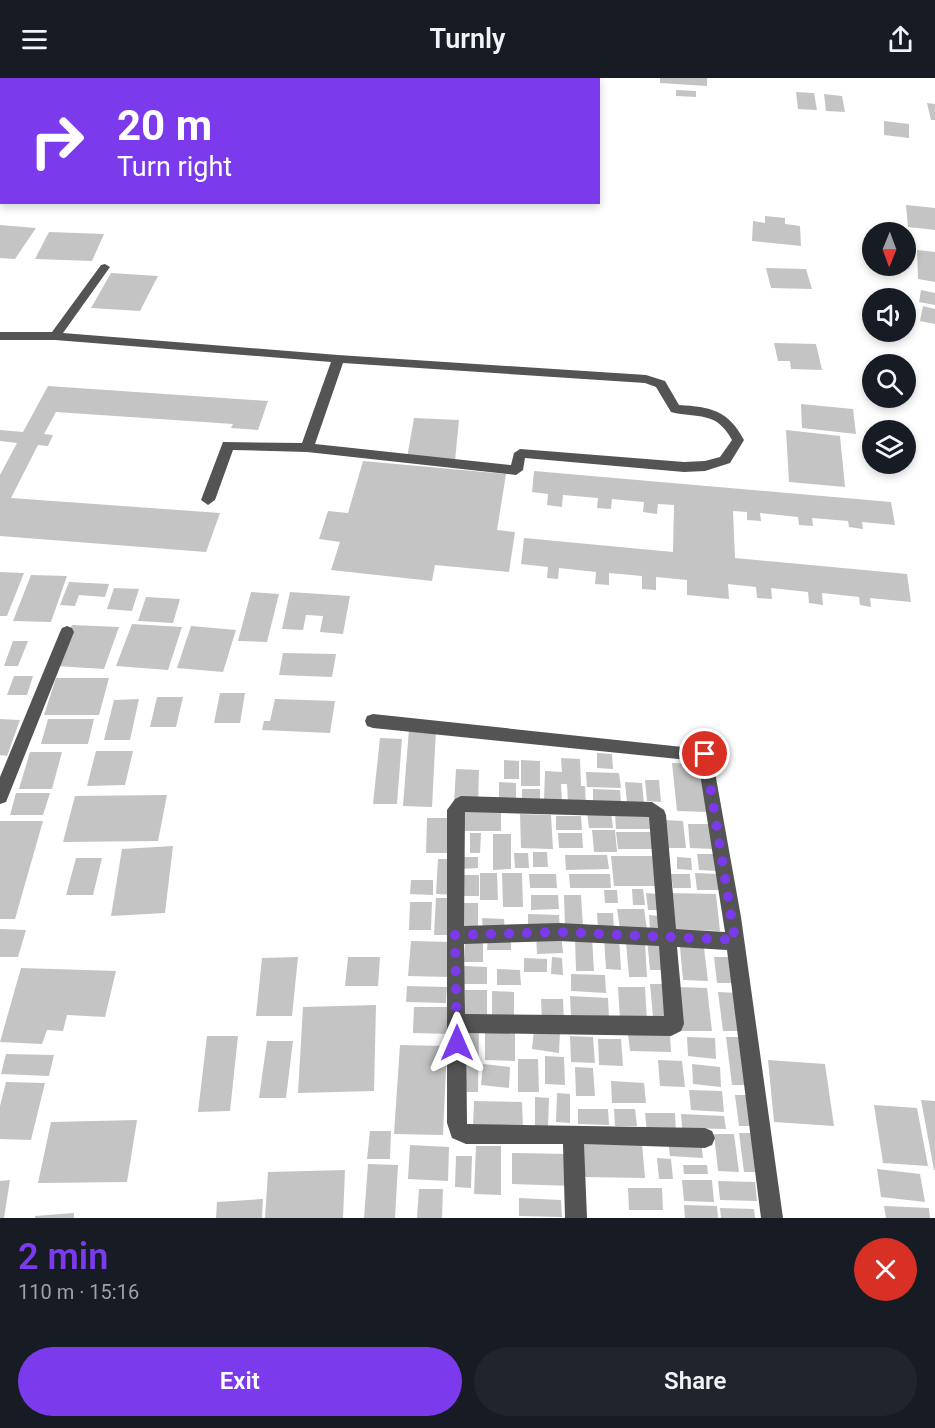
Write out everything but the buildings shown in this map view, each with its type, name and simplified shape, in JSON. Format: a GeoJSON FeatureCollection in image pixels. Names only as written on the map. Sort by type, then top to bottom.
{"type":"FeatureCollection","features":[{"type":"Feature","properties":{"kind":"street"},"geometry":{"type":"LineString","coordinates":[[55,336],[105,267]]}},
{"type":"Feature","properties":{"kind":"street"},"geometry":{"type":"LineString","coordinates":[[0,336],[55,336],[338,359],[646,379],[661,384],[675,410],[705,411],[721,417],[734,430],[738,440],[725,460],[705,466],[684,467],[520,453],[516,470],[307,448],[228,445],[208,500]]}},
{"type":"Feature","properties":{"kind":"street"},"geometry":{"type":"LineString","coordinates":[[307,448],[338,359]]}},
{"type":"Feature","properties":{"kind":"street"},"geometry":{"type":"LineString","coordinates":[[0,797],[67,632]]}},
{"type":"Feature","properties":{"kind":"street"},"geometry":{"type":"LineString","coordinates":[[373,721],[705,754],[735,940],[772,1218]]}},
{"type":"Feature","properties":{"kind":"street"},"geometry":{"type":"LineString","coordinates":[[457,1023],[671,1026],[675,1019],[656,812],[461,804],[455,810],[457,1123],[459,1131],[466,1134],[705,1138]]}},
{"type":"Feature","properties":{"kind":"street"},"geometry":{"type":"LineString","coordinates":[[455,935],[559,932],[735,940]]}},
{"type":"Feature","properties":{"kind":"street"},"geometry":{"type":"LineString","coordinates":[[573,1134],[576,1218]]}},
{"type":"Feature","properties":{"kind":"route"},"geometry":{"type":"LineString","coordinates":[[457,1043],[455,935],[559,932],[735,940],[705,754]]}}]}
